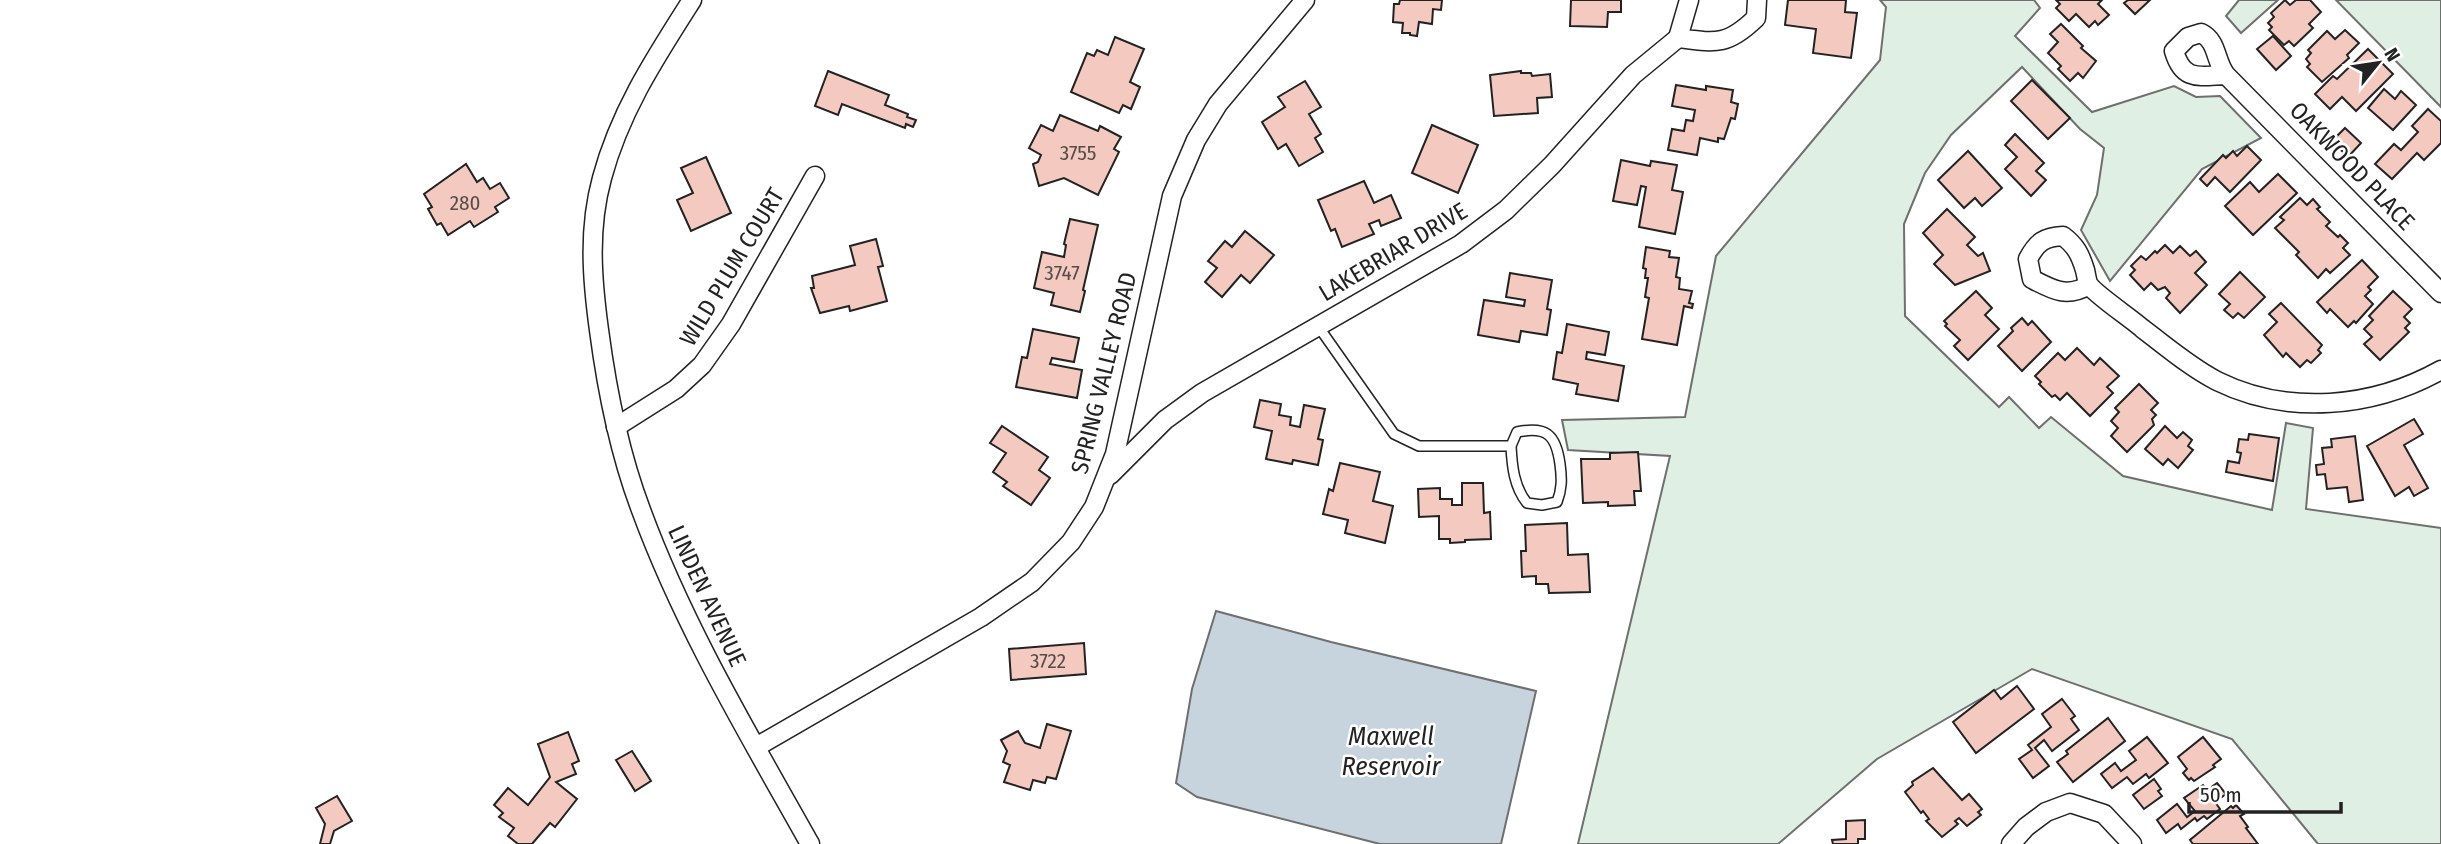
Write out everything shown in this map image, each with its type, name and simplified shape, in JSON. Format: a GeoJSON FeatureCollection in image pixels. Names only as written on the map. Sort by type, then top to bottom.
{"type":"FeatureCollection","features":[{"type":"Feature","properties":{"kind":"street","name":"LINDEN AVENUE"},"geometry":{"type":"LineString","coordinates":[[692,0],[644,75],[620,123],[602,177],[592,238],[592,280],[616,427],[640,509],[669,579],[716,676],[810,844]]}},
{"type":"Feature","properties":{"kind":"street","name":"SPRING VALLEY ROAD"},"geometry":{"type":"LineString","coordinates":[[756,747],[981,617],[1032,582],[1071,542],[1094,507],[1115,454],[1172,196],[1196,139],[1218,104],[1305,0]]}},
{"type":"Feature","properties":{"kind":"street"},"geometry":{"type":"LineString","coordinates":[[1689,0],[1678,37],[1714,43],[1738,36],[1756,18],[1757,0]]}},
{"type":"Feature","properties":{"kind":"street","name":"LAKEBRIAR DRIVE"},"geometry":{"type":"LineString","coordinates":[[1107,478],[1165,420],[1193,399],[1461,244],[1506,209],[1552,165],[1633,75],[1678,37]]}},
{"type":"Feature","properties":{"kind":"street","name":"OAKWOOD PLACE"},"geometry":{"type":"LineString","coordinates":[[2227,75],[2441,293]]}},
{"type":"Feature","properties":{"kind":"street","name":"WILD PLUM COURT"},"geometry":{"type":"LineString","coordinates":[[616,427],[676,388],[702,365],[731,324],[815,176]]}},
{"type":"Feature","properties":{"kind":"street"},"geometry":{"type":"LineString","coordinates":[[2089,285],[2184,361],[2218,381],[2254,395],[2293,402],[2332,404],[2371,398],[2415,384],[2441,370]]}},
{"type":"Feature","properties":{"kind":"street"},"geometry":{"type":"LineString","coordinates":[[2011,844],[2026,827],[2046,812],[2070,803],[2104,814],[2132,844]]}},
{"type":"Feature","properties":{"kind":"lane"},"geometry":{"type":"LineString","coordinates":[[1318,326],[1394,434],[1419,446],[1511,446]]}},
{"type":"Feature","properties":{"kind":"lane"},"geometry":{"type":"LineString","coordinates":[[1531,429],[1546,433],[1557,444],[1562,488],[1557,502],[1542,505],[1527,503],[1518,492],[1511,446],[1517,432],[1531,429]]}},
{"type":"Feature","properties":{"kind":"green space"},"geometry":{"type":"Polygon","coordinates":[[[1880,0],[2034,0],[2040,8],[2015,36],[2092,112],[2174,86],[2196,97],[2220,96],[2261,138],[2202,169],[2110,281],[2081,230],[2097,195],[2104,148],[2080,129],[2022,67],[1951,135],[1925,173],[1904,224],[1905,316],[1999,407],[2009,397],[2039,428],[2051,417],[2123,476],[2272,510],[2286,423],[2313,428],[2306,509],[2441,528],[2441,844],[2318,844],[2232,739],[2032,669],[1877,759],[1778,844],[1578,844],[1670,456],[1568,450],[1562,420],[1685,417],[1716,256],[1880,60],[1886,7],[1880,0]]]}},
{"type":"Feature","properties":{"kind":"green space"},"geometry":{"type":"Polygon","coordinates":[[[2239,0],[2278,0],[2241,33],[2226,16],[2239,0]]]}},
{"type":"Feature","properties":{"kind":"green space"},"geometry":{"type":"Polygon","coordinates":[[[2336,0],[2441,0],[2441,107],[2336,0]]]}},
{"type":"Feature","properties":{"kind":"water","name":"Maxwell Reservoir"},"geometry":{"type":"Polygon","coordinates":[[[1216,611],[1331,642],[1536,691],[1501,844],[1380,844],[1197,797],[1176,783],[1192,689],[1216,611]]]}},
{"type":"Feature","properties":{"kind":"building"},"geometry":{"type":"Polygon","coordinates":[[[1400,0],[1442,0],[1441,10],[1433,9],[1432,24],[1419,22],[1417,36],[1410,35],[1402,33],[1403,23],[1393,22],[1394,4],[1399,4],[1400,0]]]}},
{"type":"Feature","properties":{"kind":"building"},"geometry":{"type":"Polygon","coordinates":[[[1571,0],[1621,0],[1621,12],[1608,12],[1607,27],[1570,26],[1571,0]]]}},
{"type":"Feature","properties":{"kind":"building"},"geometry":{"type":"Polygon","coordinates":[[[1788,0],[1846,0],[1845,12],[1857,13],[1851,58],[1813,53],[1816,29],[1785,25],[1788,0]]]}},
{"type":"Feature","properties":{"kind":"building"},"geometry":{"type":"Polygon","coordinates":[[[2056,0],[2102,0],[2098,4],[2109,15],[2098,25],[2095,21],[2089,27],[2076,14],[2069,21],[2056,8],[2060,4],[2056,0]]]}},
{"type":"Feature","properties":{"kind":"building"},"geometry":{"type":"Polygon","coordinates":[[[2128,0],[2150,0],[2135,14],[2124,3],[2128,0]]]}},
{"type":"Feature","properties":{"kind":"building"},"geometry":{"type":"Polygon","coordinates":[[[2285,0],[2290,5],[2296,0],[2310,0],[2321,12],[2309,24],[2313,28],[2294,46],[2289,41],[2284,45],[2269,30],[2272,27],[2268,23],[2274,17],[2271,13],[2285,0]]]}},
{"type":"Feature","properties":{"kind":"building"},"geometry":{"type":"Polygon","coordinates":[[[2061,24],[2096,61],[2083,78],[2078,73],[2070,81],[2058,69],[2061,66],[2048,53],[2058,42],[2050,34],[2061,24]]]}},
{"type":"Feature","properties":{"kind":"building"},"geometry":{"type":"Polygon","coordinates":[[[2345,30],[2359,43],[2347,55],[2349,58],[2322,82],[2307,67],[2310,64],[2306,59],[2311,53],[2308,50],[2327,31],[2335,39],[2345,30]]]}},
{"type":"Feature","properties":{"kind":"building"},"geometry":{"type":"Polygon","coordinates":[[[2273,36],[2291,56],[2276,70],[2257,49],[2273,36]]]}},
{"type":"Feature","properties":{"kind":"building"},"geometry":{"type":"Polygon","coordinates":[[[1115,37],[1144,49],[1130,82],[1140,87],[1131,109],[1123,105],[1119,113],[1071,92],[1087,53],[1094,56],[1097,50],[1108,55],[1115,37]]]}},
{"type":"Feature","properties":{"kind":"building"},"geometry":{"type":"Polygon","coordinates":[[[2368,49],[2393,74],[2356,111],[2342,97],[2330,109],[2315,94],[2333,76],[2337,79],[2368,49]]]}},
{"type":"Feature","properties":{"kind":"building"},"geometry":{"type":"Polygon","coordinates":[[[828,71],[889,95],[885,105],[916,120],[913,127],[906,124],[905,128],[842,104],[838,115],[815,106],[828,71]]]}},
{"type":"Feature","properties":{"kind":"building"},"geometry":{"type":"Polygon","coordinates":[[[1521,71],[1531,73],[1532,76],[1550,74],[1552,97],[1537,98],[1538,113],[1494,116],[1490,75],[1521,71]]]}},
{"type":"Feature","properties":{"kind":"building"},"geometry":{"type":"Polygon","coordinates":[[[2032,80],[2070,118],[2048,139],[2011,101],[2032,80]]]}},
{"type":"Feature","properties":{"kind":"building"},"geometry":{"type":"Polygon","coordinates":[[[1305,81],[1321,107],[1309,114],[1321,134],[1315,138],[1323,152],[1299,166],[1286,144],[1278,149],[1262,122],[1285,107],[1278,97],[1305,81]]]}},
{"type":"Feature","properties":{"kind":"building"},"geometry":{"type":"Polygon","coordinates":[[[1676,85],[1706,90],[1706,86],[1733,90],[1731,102],[1738,104],[1735,119],[1731,118],[1724,139],[1718,138],[1718,142],[1700,138],[1697,155],[1668,150],[1672,129],[1684,131],[1686,120],[1693,121],[1695,110],[1672,106],[1676,85]]]}},
{"type":"Feature","properties":{"kind":"building"},"geometry":{"type":"Polygon","coordinates":[[[2384,89],[2395,99],[2401,91],[2416,105],[2393,130],[2368,108],[2384,89]]]}},
{"type":"Feature","properties":{"kind":"building"},"geometry":{"type":"Polygon","coordinates":[[[2428,109],[2441,121],[2441,143],[2424,160],[2417,153],[2392,179],[2375,164],[2394,144],[2401,150],[2418,132],[2412,126],[2428,109]]]}},
{"type":"Feature","properties":{"kind":"building"},"geometry":{"type":"Polygon","coordinates":[[[1060,115],[1098,131],[1100,126],[1121,137],[1114,149],[1119,152],[1098,195],[1064,178],[1039,186],[1033,164],[1038,162],[1041,155],[1029,148],[1041,125],[1053,131],[1060,115]]]}},
{"type":"Feature","properties":{"kind":"building"},"geometry":{"type":"Polygon","coordinates":[[[1432,125],[1478,145],[1458,193],[1412,173],[1432,125]]]}},
{"type":"Feature","properties":{"kind":"building"},"geometry":{"type":"Polygon","coordinates":[[[2345,128],[2361,143],[2348,157],[2332,141],[2345,128]]]}},
{"type":"Feature","properties":{"kind":"building"},"geometry":{"type":"Polygon","coordinates":[[[2015,134],[2044,163],[2036,171],[2046,180],[2031,196],[2005,169],[2017,157],[2005,145],[2015,134]]]}},
{"type":"Feature","properties":{"kind":"building"},"geometry":{"type":"Polygon","coordinates":[[[2247,146],[2261,160],[2230,192],[2215,177],[2207,186],[2200,179],[2223,155],[2226,158],[2233,151],[2237,156],[2247,146]]]}},
{"type":"Feature","properties":{"kind":"building"},"geometry":{"type":"Polygon","coordinates":[[[1968,151],[2002,188],[1982,206],[1975,198],[1964,208],[1938,180],[1968,151]]]}},
{"type":"Feature","properties":{"kind":"building"},"geometry":{"type":"Polygon","coordinates":[[[706,157],[731,213],[691,231],[677,200],[693,193],[681,168],[706,157]]]}},
{"type":"Feature","properties":{"kind":"building"},"geometry":{"type":"Polygon","coordinates":[[[1621,160],[1650,166],[1651,161],[1677,165],[1672,190],[1683,192],[1675,234],[1639,227],[1646,187],[1641,186],[1637,205],[1613,201],[1621,160]]]}},
{"type":"Feature","properties":{"kind":"building"},"geometry":{"type":"Polygon","coordinates":[[[466,164],[477,182],[483,178],[490,189],[500,183],[509,198],[495,207],[498,212],[474,227],[470,221],[448,235],[441,223],[437,225],[428,209],[432,207],[424,194],[466,164]]]}},
{"type":"Feature","properties":{"kind":"building"},"geometry":{"type":"Polygon","coordinates":[[[2278,174],[2297,193],[2253,235],[2225,206],[2250,182],[2259,192],[2278,174]]]}},
{"type":"Feature","properties":{"kind":"building"},"geometry":{"type":"Polygon","coordinates":[[[1364,181],[1374,203],[1391,195],[1401,218],[1381,226],[1379,220],[1369,224],[1374,234],[1342,247],[1335,229],[1331,231],[1318,200],[1364,181]]]}},
{"type":"Feature","properties":{"kind":"building"},"geometry":{"type":"Polygon","coordinates":[[[2300,198],[2307,205],[2313,199],[2320,207],[2317,209],[2330,222],[2326,226],[2348,243],[2343,248],[2350,255],[2330,273],[2326,269],[2318,278],[2296,255],[2299,252],[2275,228],[2284,220],[2280,217],[2300,198]]]}},
{"type":"Feature","properties":{"kind":"building"},"geometry":{"type":"Polygon","coordinates":[[[1947,209],[1975,237],[1967,245],[1978,256],[1983,253],[1990,271],[1955,285],[1934,264],[1943,255],[1923,233],[1947,209]]]}},
{"type":"Feature","properties":{"kind":"building"},"geometry":{"type":"Polygon","coordinates":[[[1070,219],[1098,225],[1080,312],[1051,305],[1054,293],[1034,288],[1042,252],[1064,257],[1070,219]]]}},
{"type":"Feature","properties":{"kind":"building"},"geometry":{"type":"Polygon","coordinates":[[[1245,231],[1274,255],[1250,283],[1241,275],[1222,297],[1205,282],[1217,268],[1208,261],[1225,241],[1232,247],[1245,231]]]}},
{"type":"Feature","properties":{"kind":"building"},"geometry":{"type":"Polygon","coordinates":[[[876,239],[883,266],[878,267],[887,301],[850,311],[849,306],[820,313],[811,288],[814,288],[812,276],[855,265],[850,246],[876,239]]]}},
{"type":"Feature","properties":{"kind":"building"},"geometry":{"type":"Polygon","coordinates":[[[2165,245],[2173,253],[2180,246],[2190,256],[2196,251],[2206,262],[2195,273],[2207,285],[2180,313],[2166,298],[2170,293],[2165,287],[2158,290],[2151,283],[2144,290],[2130,275],[2135,270],[2131,266],[2141,256],[2146,260],[2165,245]]]}},
{"type":"Feature","properties":{"kind":"building"},"geometry":{"type":"Polygon","coordinates":[[[1646,247],[1670,251],[1669,257],[1679,258],[1676,277],[1680,278],[1679,289],[1692,291],[1689,303],[1693,304],[1692,308],[1684,306],[1677,345],[1642,339],[1649,298],[1645,297],[1648,278],[1645,278],[1646,269],[1643,268],[1646,247]]]}},
{"type":"Feature","properties":{"kind":"building"},"geometry":{"type":"Polygon","coordinates":[[[2362,260],[2378,277],[2368,287],[2371,290],[2365,296],[2373,304],[2356,323],[2354,321],[2348,327],[2330,309],[2327,313],[2317,302],[2362,260]]]}},
{"type":"Feature","properties":{"kind":"building"},"geometry":{"type":"Polygon","coordinates":[[[2240,272],[2265,297],[2244,318],[2238,313],[2233,318],[2224,310],[2230,304],[2219,294],[2240,272]]]}},
{"type":"Feature","properties":{"kind":"building"},"geometry":{"type":"Polygon","coordinates":[[[1510,273],[1552,280],[1547,309],[1551,310],[1547,335],[1521,331],[1519,342],[1478,335],[1484,300],[1524,306],[1525,300],[1506,297],[1510,273]]]}},
{"type":"Feature","properties":{"kind":"building"},"geometry":{"type":"Polygon","coordinates":[[[1976,291],[1992,308],[1985,315],[1999,329],[1968,360],[1954,346],[1960,340],[1945,326],[1947,324],[1944,321],[1976,291]]]}},
{"type":"Feature","properties":{"kind":"building"},"geometry":{"type":"Polygon","coordinates":[[[2393,291],[2412,309],[2404,317],[2410,323],[2405,328],[2409,332],[2380,360],[2364,344],[2372,337],[2364,329],[2373,320],[2369,316],[2393,291]]]}},
{"type":"Feature","properties":{"kind":"building"},"geometry":{"type":"Polygon","coordinates":[[[2281,303],[2322,345],[2318,350],[2321,353],[2311,363],[2307,360],[2300,367],[2286,353],[2283,357],[2264,335],[2277,322],[2269,314],[2281,303]]]}},
{"type":"Feature","properties":{"kind":"building"},"geometry":{"type":"Polygon","coordinates":[[[2022,318],[2028,325],[2032,321],[2051,342],[2022,371],[1998,346],[2022,318]]]}},
{"type":"Feature","properties":{"kind":"building"},"geometry":{"type":"Polygon","coordinates":[[[1567,324],[1609,332],[1605,355],[1587,352],[1586,359],[1624,366],[1618,401],[1576,394],[1578,384],[1553,379],[1557,352],[1562,353],[1567,324]]]}},
{"type":"Feature","properties":{"kind":"building"},"geometry":{"type":"Polygon","coordinates":[[[1033,329],[1079,338],[1074,362],[1052,358],[1050,364],[1082,370],[1077,398],[1016,387],[1022,357],[1027,358],[1033,329]]]}},
{"type":"Feature","properties":{"kind":"building"},"geometry":{"type":"Polygon","coordinates":[[[2077,348],[2094,365],[2100,358],[2119,376],[2107,387],[2113,393],[2090,416],[2067,393],[2060,400],[2055,395],[2052,397],[2035,376],[2058,353],[2065,360],[2077,348]]]}},
{"type":"Feature","properties":{"kind":"building"},"geometry":{"type":"Polygon","coordinates":[[[2139,384],[2158,403],[2151,410],[2156,415],[2152,419],[2154,425],[2127,452],[2111,436],[2118,428],[2111,421],[2119,412],[2115,408],[2139,384]]]}},
{"type":"Feature","properties":{"kind":"building"},"geometry":{"type":"Polygon","coordinates":[[[1260,400],[1281,404],[1279,415],[1291,417],[1290,425],[1300,427],[1304,405],[1325,409],[1318,439],[1323,440],[1318,465],[1293,460],[1292,464],[1266,459],[1272,431],[1254,427],[1260,400]]]}},
{"type":"Feature","properties":{"kind":"building"},"geometry":{"type":"Polygon","coordinates":[[[2414,419],[2423,434],[2404,445],[2428,488],[2414,496],[2409,487],[2395,496],[2367,446],[2414,419]]]}},
{"type":"Feature","properties":{"kind":"building"},"geometry":{"type":"Polygon","coordinates":[[[1002,426],[1048,457],[1039,470],[1050,478],[1031,505],[1003,486],[1007,482],[993,472],[1006,453],[990,443],[1002,426]]]}},
{"type":"Feature","properties":{"kind":"building"},"geometry":{"type":"Polygon","coordinates":[[[2165,426],[2177,438],[2183,432],[2192,440],[2188,446],[2193,450],[2178,468],[2168,459],[2163,465],[2145,449],[2165,426]]]}},
{"type":"Feature","properties":{"kind":"building"},"geometry":{"type":"Polygon","coordinates":[[[2249,434],[2279,438],[2273,481],[2226,472],[2228,461],[2239,463],[2239,439],[2248,440],[2249,434]]]}},
{"type":"Feature","properties":{"kind":"building"},"geometry":{"type":"Polygon","coordinates":[[[2355,436],[2363,500],[2349,502],[2347,487],[2327,489],[2325,474],[2317,475],[2316,465],[2324,464],[2322,448],[2332,447],[2331,439],[2355,436]]]}},
{"type":"Feature","properties":{"kind":"building"},"geometry":{"type":"Polygon","coordinates":[[[1638,452],[1641,491],[1634,491],[1635,505],[1583,503],[1581,459],[1610,459],[1610,453],[1638,452]]]}},
{"type":"Feature","properties":{"kind":"building"},"geometry":{"type":"Polygon","coordinates":[[[1340,463],[1380,472],[1373,501],[1393,506],[1385,543],[1345,533],[1348,520],[1323,514],[1329,489],[1333,491],[1340,463]]]}},
{"type":"Feature","properties":{"kind":"building"},"geometry":{"type":"Polygon","coordinates":[[[1462,483],[1483,483],[1484,513],[1490,512],[1491,539],[1450,543],[1450,539],[1439,539],[1439,516],[1419,517],[1418,489],[1440,488],[1440,499],[1452,499],[1452,505],[1462,505],[1462,483]]]}},
{"type":"Feature","properties":{"kind":"building"},"geometry":{"type":"Polygon","coordinates":[[[1567,523],[1568,555],[1588,554],[1590,592],[1549,593],[1548,584],[1536,584],[1536,576],[1522,577],[1521,551],[1526,551],[1525,525],[1567,523]]]}},
{"type":"Feature","properties":{"kind":"building"},"geometry":{"type":"Polygon","coordinates":[[[1084,643],[1086,674],[1011,680],[1009,649],[1084,643]]]}},
{"type":"Feature","properties":{"kind":"building"},"geometry":{"type":"Polygon","coordinates":[[[2017,686],[2034,709],[1976,753],[1953,722],[1994,690],[2001,699],[2017,686]]]}},
{"type":"Feature","properties":{"kind":"building"},"geometry":{"type":"Polygon","coordinates":[[[2062,699],[2075,716],[2071,719],[2079,730],[2052,751],[2044,740],[2035,748],[2049,766],[2033,778],[2019,759],[2032,750],[2028,745],[2051,727],[2042,714],[2062,699]]]}},
{"type":"Feature","properties":{"kind":"building"},"geometry":{"type":"Polygon","coordinates":[[[2108,718],[2125,741],[2073,782],[2057,762],[2068,754],[2066,751],[2108,718]]]}},
{"type":"Feature","properties":{"kind":"building"},"geometry":{"type":"Polygon","coordinates":[[[1047,724],[1071,731],[1056,779],[1047,777],[1045,783],[1033,780],[1030,790],[1004,782],[1010,765],[1003,762],[1007,751],[1001,740],[1018,731],[1025,743],[1040,748],[1047,724]]]}},
{"type":"Feature","properties":{"kind":"building"},"geometry":{"type":"Polygon","coordinates":[[[568,732],[579,761],[572,764],[576,774],[556,782],[577,799],[555,827],[550,823],[532,844],[518,844],[508,836],[514,828],[499,817],[503,813],[494,805],[508,788],[528,805],[550,777],[538,744],[568,732]]]}},
{"type":"Feature","properties":{"kind":"building"},"geometry":{"type":"Polygon","coordinates":[[[2147,737],[2168,763],[2149,778],[2146,774],[2133,784],[2127,777],[2112,788],[2101,774],[2115,763],[2121,771],[2136,760],[2129,751],[2147,737]]]}},
{"type":"Feature","properties":{"kind":"building"},"geometry":{"type":"Polygon","coordinates":[[[2203,737],[2221,759],[2213,765],[2215,767],[2194,781],[2191,778],[2189,780],[2183,773],[2187,769],[2178,757],[2203,737]]]}},
{"type":"Feature","properties":{"kind":"building"},"geometry":{"type":"Polygon","coordinates":[[[632,751],[651,781],[635,791],[616,760],[632,751]]]}},
{"type":"Feature","properties":{"kind":"building"},"geometry":{"type":"Polygon","coordinates":[[[1933,768],[1962,800],[1969,794],[1982,809],[1978,812],[1981,815],[1967,826],[1959,818],[1955,821],[1958,824],[1942,837],[1926,821],[1929,819],[1905,792],[1913,785],[1912,782],[1933,768]]]}},
{"type":"Feature","properties":{"kind":"building"},"geometry":{"type":"Polygon","coordinates":[[[2154,779],[2162,796],[2144,809],[2133,795],[2154,779]]]}},
{"type":"Feature","properties":{"kind":"building"},"geometry":{"type":"Polygon","coordinates":[[[2217,783],[2226,794],[2215,802],[2220,809],[2207,819],[2204,816],[2197,821],[2195,818],[2181,829],[2178,824],[2166,833],[2157,820],[2177,804],[2187,817],[2195,811],[2184,798],[2203,785],[2207,790],[2217,783]]]}},
{"type":"Feature","properties":{"kind":"building"},"geometry":{"type":"Polygon","coordinates":[[[337,796],[352,821],[334,831],[330,844],[320,844],[325,824],[316,808],[337,796]]]}},
{"type":"Feature","properties":{"kind":"building"},"geometry":{"type":"Polygon","coordinates":[[[2236,805],[2244,814],[2240,816],[2248,827],[2246,828],[2258,844],[2193,844],[2190,840],[2231,806],[2233,808],[2236,805]]]}},
{"type":"Feature","properties":{"kind":"building"},"geometry":{"type":"Polygon","coordinates":[[[1865,820],[1865,839],[1858,839],[1858,844],[1833,844],[1832,840],[1846,839],[1846,821],[1865,820]]]}}]}
